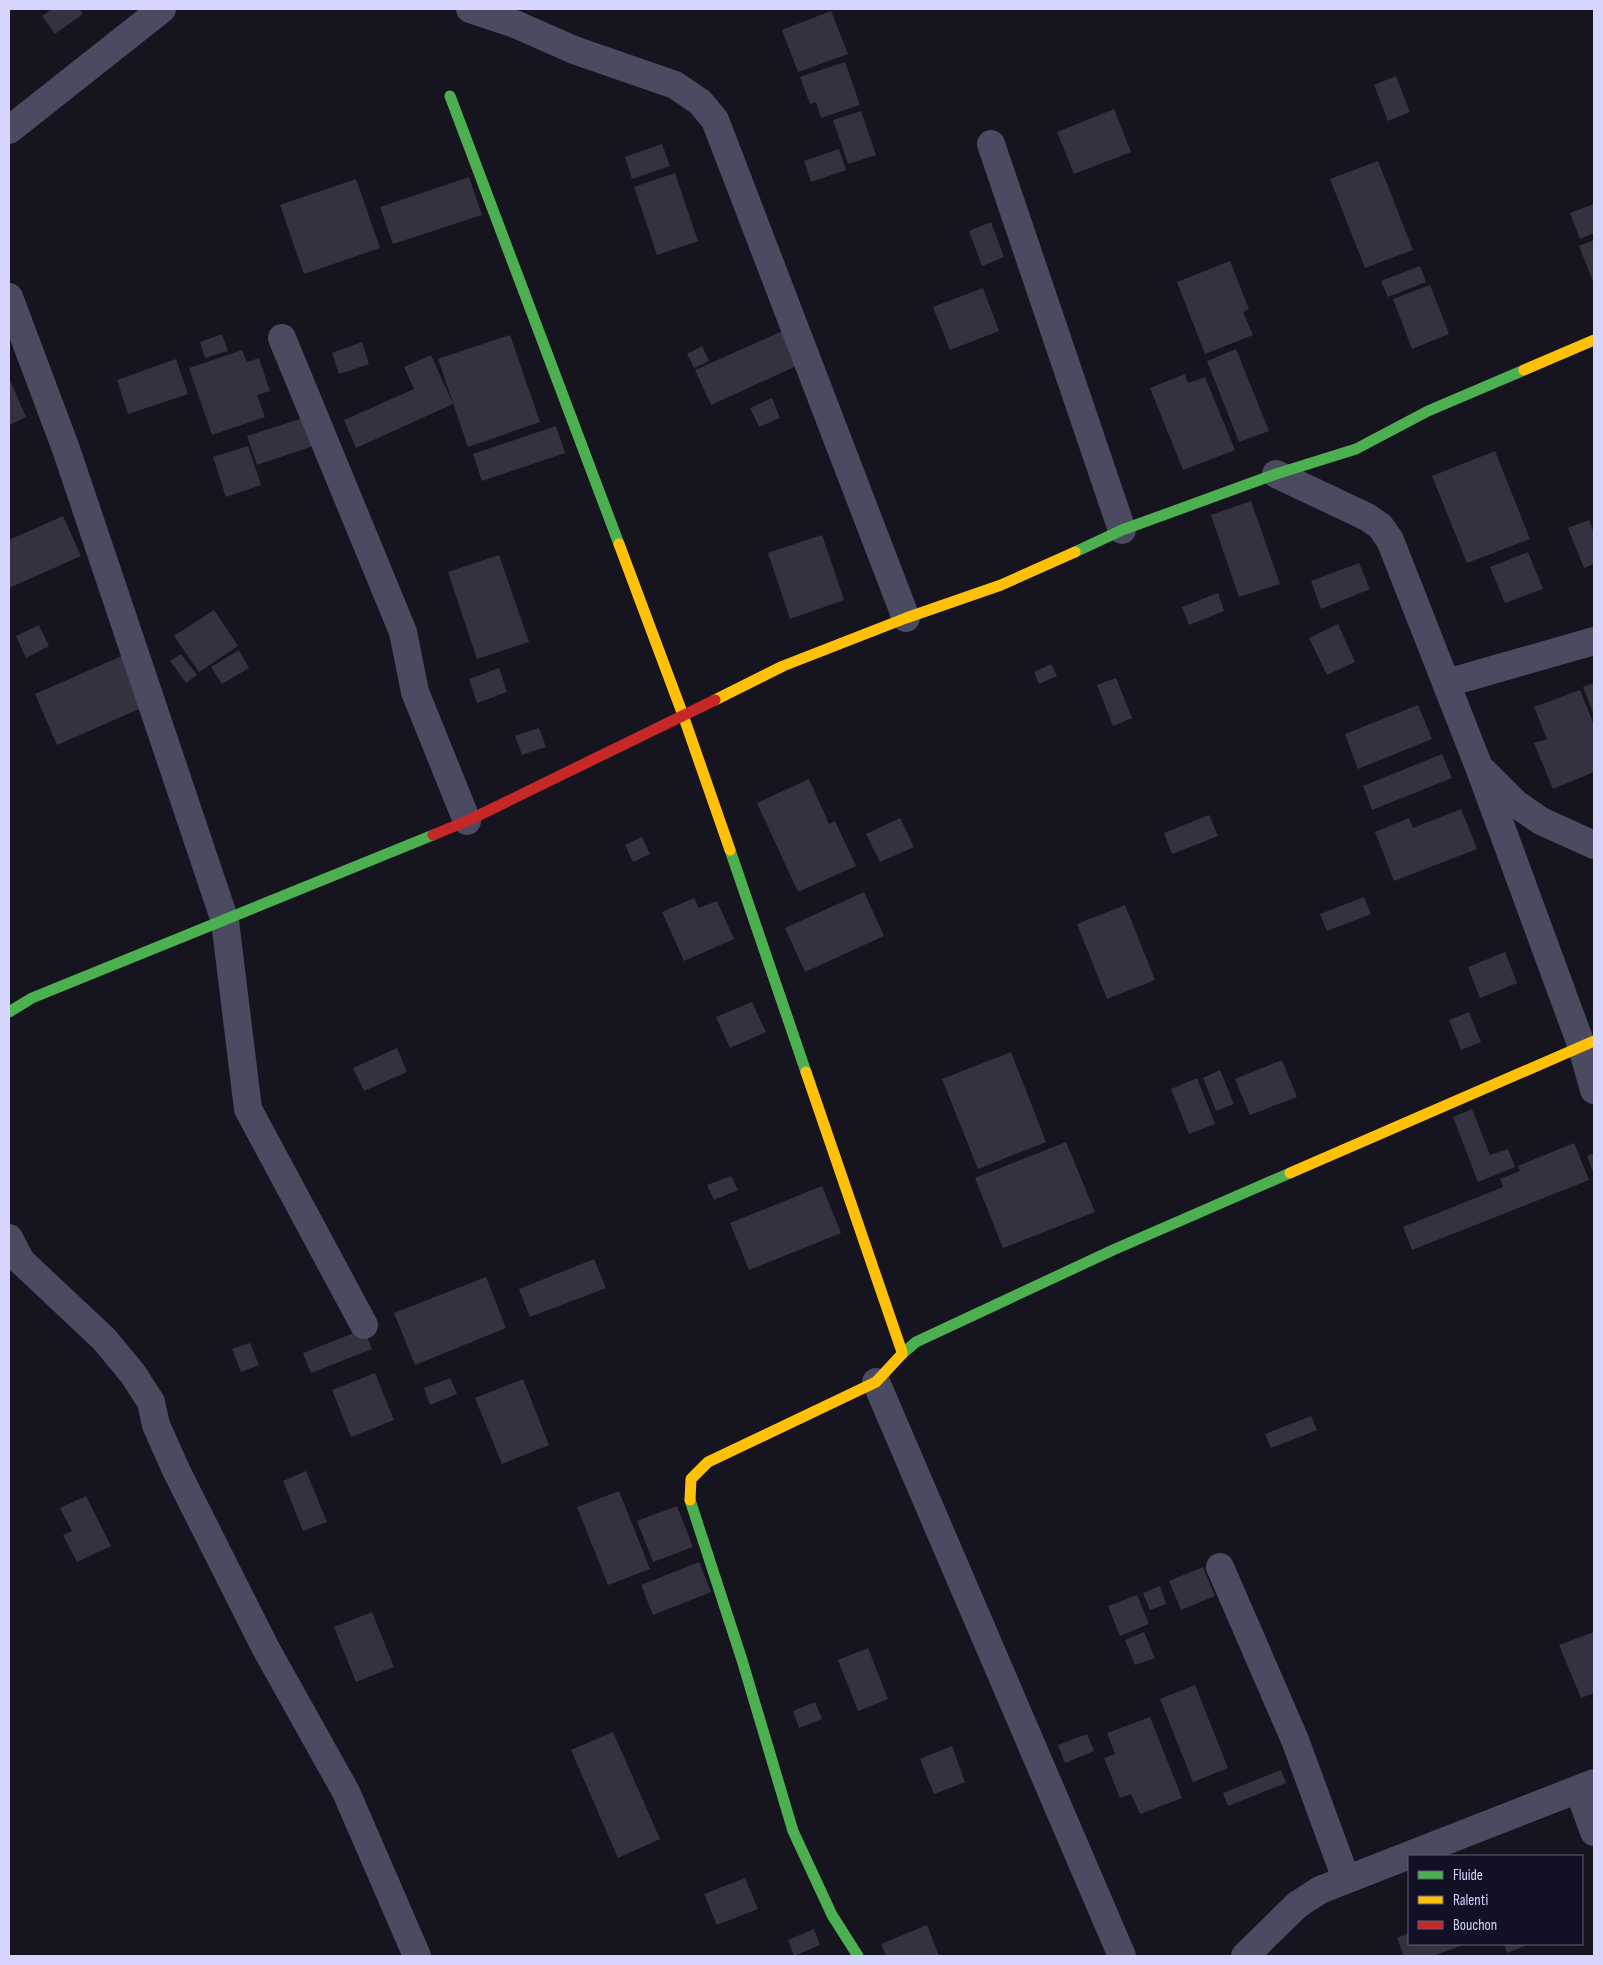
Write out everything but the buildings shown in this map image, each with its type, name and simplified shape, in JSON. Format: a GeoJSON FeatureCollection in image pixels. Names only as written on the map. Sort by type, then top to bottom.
{"type":"FeatureCollection","features":[{"type":"Feature","properties":{"kind":"street"},"geometry":{"type":"LineString","coordinates":[[9,130],[162,9]]}},
{"type":"Feature","properties":{"kind":"street"},"geometry":{"type":"LineString","coordinates":[[470,9],[515,24],[574,50],[675,85],[700,102],[715,120],[906,618]]}},
{"type":"Feature","properties":{"kind":"street"},"geometry":{"type":"LineString","coordinates":[[450,96],[683,715],[902,1352]]}},
{"type":"Feature","properties":{"kind":"street"},"geometry":{"type":"LineString","coordinates":[[991,144],[1122,530]]}},
{"type":"Feature","properties":{"kind":"street"},"geometry":{"type":"LineString","coordinates":[[9,297],[66,449],[225,921],[248,1109],[364,1325]]}},
{"type":"Feature","properties":{"kind":"street"},"geometry":{"type":"LineString","coordinates":[[282,338],[403,632],[416,692],[467,821]]}},
{"type":"Feature","properties":{"kind":"street"},"geometry":{"type":"LineString","coordinates":[[9,1012],[32,998],[467,821],[783,666],[906,618],[1001,585],[1122,530],[1276,474],[1356,449],[1428,411],[1594,340]]}},
{"type":"Feature","properties":{"kind":"street"},"geometry":{"type":"LineString","coordinates":[[1276,474],[1367,517],[1380,526],[1390,540],[1588,1044],[1594,1090]]}},
{"type":"Feature","properties":{"kind":"street"},"geometry":{"type":"LineString","coordinates":[[1447,683],[1594,641]]}},
{"type":"Feature","properties":{"kind":"street"},"geometry":{"type":"LineString","coordinates":[[1479,768],[1515,803],[1541,821],[1594,845]]}},
{"type":"Feature","properties":{"kind":"street"},"geometry":{"type":"LineString","coordinates":[[858,1956],[832,1916],[793,1831],[742,1660],[689,1498],[688,1488],[691,1479],[708,1462],[876,1382],[891,1368],[902,1352],[916,1342],[1113,1250],[1588,1044]]}},
{"type":"Feature","properties":{"kind":"street"},"geometry":{"type":"LineString","coordinates":[[13,1250],[104,1339],[133,1374],[151,1402],[156,1425],[176,1470],[261,1638],[346,1792],[417,1956]]}},
{"type":"Feature","properties":{"kind":"street"},"geometry":{"type":"LineString","coordinates":[[876,1382],[1122,1956]]}},
{"type":"Feature","properties":{"kind":"street"},"geometry":{"type":"LineString","coordinates":[[1220,1567],[1295,1740],[1346,1879]]}},
{"type":"Feature","properties":{"kind":"street"},"geometry":{"type":"LineString","coordinates":[[1409,1855],[1587,1787],[1594,1832]]}},
{"type":"Feature","properties":{"kind":"street"},"geometry":{"type":"LineString","coordinates":[[1245,1956],[1297,1905],[1320,1890],[1408,1855]]}},
{"type":"Feature","properties":{"kind":"traffic: fast"},"geometry":{"type":"LineString","coordinates":[[450,96],[619,544]]}},
{"type":"Feature","properties":{"kind":"traffic: fast"},"geometry":{"type":"LineString","coordinates":[[1075,552],[1122,530],[1276,474],[1356,449],[1428,411],[1524,370]]}},
{"type":"Feature","properties":{"kind":"traffic: fast"},"geometry":{"type":"LineString","coordinates":[[9,1012],[32,998],[433,835]]}},
{"type":"Feature","properties":{"kind":"traffic: fast"},"geometry":{"type":"LineString","coordinates":[[730,850],[806,1072]]}},
{"type":"Feature","properties":{"kind":"traffic: fast"},"geometry":{"type":"LineString","coordinates":[[902,1354],[916,1342],[1113,1250],[1290,1173]]}},
{"type":"Feature","properties":{"kind":"traffic: fast"},"geometry":{"type":"LineString","coordinates":[[690,1500],[742,1660],[793,1831],[832,1915],[858,1956]]}},
{"type":"Feature","properties":{"kind":"traffic: slow"},"geometry":{"type":"LineString","coordinates":[[1524,370],[1594,340]]}},
{"type":"Feature","properties":{"kind":"traffic: slow"},"geometry":{"type":"LineString","coordinates":[[619,544],[683,715],[730,850]]}},
{"type":"Feature","properties":{"kind":"traffic: slow"},"geometry":{"type":"LineString","coordinates":[[715,700],[783,666],[906,618],[1001,585],[1075,552]]}},
{"type":"Feature","properties":{"kind":"traffic: slow"},"geometry":{"type":"LineString","coordinates":[[1290,1173],[1594,1041]]}},
{"type":"Feature","properties":{"kind":"traffic: slow"},"geometry":{"type":"LineString","coordinates":[[806,1072],[902,1352]]}},
{"type":"Feature","properties":{"kind":"traffic: slow"},"geometry":{"type":"LineString","coordinates":[[690,1500],[691,1479],[708,1462],[876,1382],[902,1354]]}},
{"type":"Feature","properties":{"kind":"traffic: jam"},"geometry":{"type":"LineString","coordinates":[[433,835],[467,821],[715,700]]}}]}
